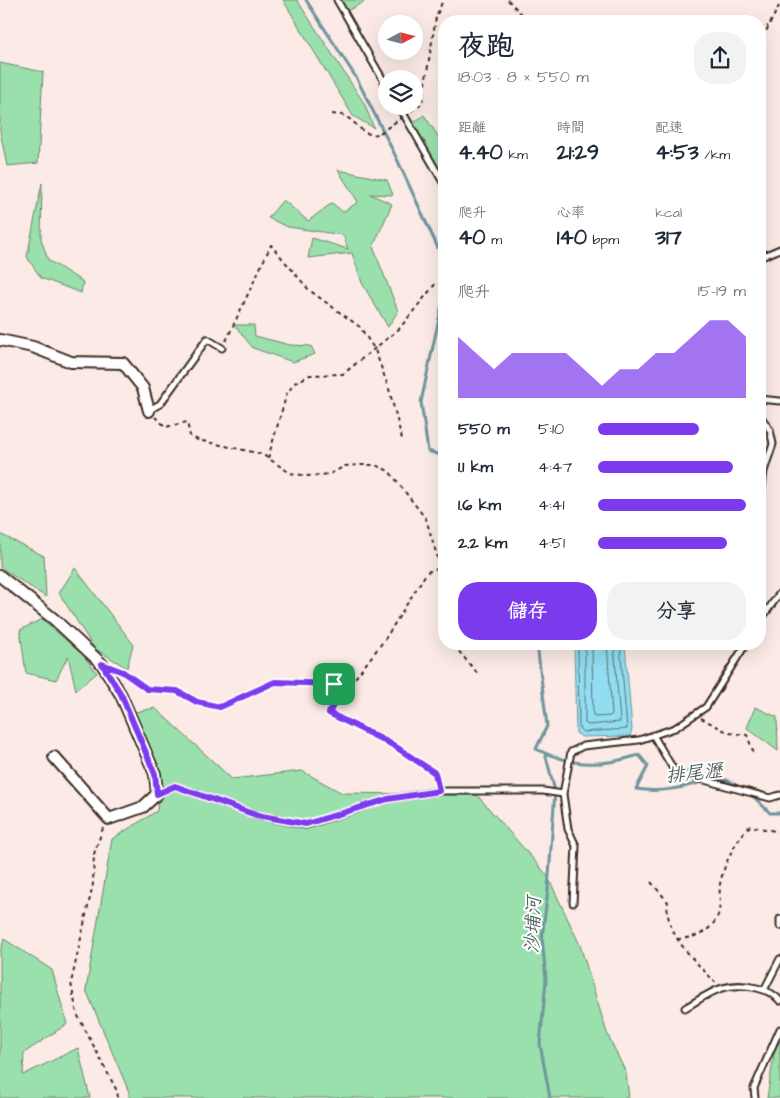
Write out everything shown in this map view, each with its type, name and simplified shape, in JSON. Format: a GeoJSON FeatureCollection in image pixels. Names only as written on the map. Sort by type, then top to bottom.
{"type":"FeatureCollection","features":[{"type":"Feature","properties":{"kind":"street"},"geometry":{"type":"LineString","coordinates":[[0,340],[33,347],[71,362],[123,362],[143,388],[148,411]]}},
{"type":"Feature","properties":{"kind":"street"},"geometry":{"type":"LineString","coordinates":[[0,576],[50,616],[102,664],[121,694],[155,774],[157,794],[144,807],[109,819],[54,757]]}},
{"type":"Feature","properties":{"kind":"lane"},"geometry":{"type":"LineString","coordinates":[[337,0],[378,71]]}},
{"type":"Feature","properties":{"kind":"lane"},"geometry":{"type":"LineString","coordinates":[[404,115],[438,174]]}},
{"type":"Feature","properties":{"kind":"lane"},"geometry":{"type":"LineString","coordinates":[[766,255],[780,249]]}},
{"type":"Feature","properties":{"kind":"lane"},"geometry":{"type":"LineString","coordinates":[[148,411],[160,404],[207,339],[222,348]]}},
{"type":"Feature","properties":{"kind":"lane"},"geometry":{"type":"LineString","coordinates":[[766,400],[780,401]]}},
{"type":"Feature","properties":{"kind":"lane"},"geometry":{"type":"LineString","coordinates":[[766,424],[770,430],[773,444],[766,465]]}},
{"type":"Feature","properties":{"kind":"lane"},"geometry":{"type":"LineString","coordinates":[[766,613],[780,594]]}},
{"type":"Feature","properties":{"kind":"lane"},"geometry":{"type":"LineString","coordinates":[[573,903],[576,846],[568,829],[563,794],[571,752],[583,746],[639,740],[675,728],[706,708],[742,650]]}},
{"type":"Feature","properties":{"kind":"lane"},"geometry":{"type":"LineString","coordinates":[[653,735],[675,772],[770,798],[780,795]]}},
{"type":"Feature","properties":{"kind":"lane"},"geometry":{"type":"LineString","coordinates":[[157,794],[175,786],[256,815],[306,824],[388,799],[439,791],[549,792],[563,794]]}},
{"type":"Feature","properties":{"kind":"lane"},"geometry":{"type":"LineString","coordinates":[[780,920],[780,926]]}},
{"type":"Feature","properties":{"kind":"lane"},"geometry":{"type":"LineString","coordinates":[[764,990],[780,959]]}},
{"type":"Feature","properties":{"kind":"lane"},"geometry":{"type":"LineString","coordinates":[[685,1008],[720,987],[743,984],[764,990],[780,1001]]}},
{"type":"Feature","properties":{"kind":"lane"},"geometry":{"type":"LineString","coordinates":[[754,1098],[754,1088],[780,1029]]}},
{"type":"Feature","properties":{"kind":"path"},"geometry":{"type":"LineString","coordinates":[[332,114],[344,116],[367,133],[375,135],[422,103],[436,17],[443,0]]}},
{"type":"Feature","properties":{"kind":"path"},"geometry":{"type":"LineString","coordinates":[[508,0],[522,15]]}},
{"type":"Feature","properties":{"kind":"path"},"geometry":{"type":"LineString","coordinates":[[766,30],[780,4]]}},
{"type":"Feature","properties":{"kind":"path"},"geometry":{"type":"LineString","coordinates":[[222,348],[271,245],[309,290],[360,327],[374,350],[389,389],[402,439]]}},
{"type":"Feature","properties":{"kind":"path"},"geometry":{"type":"LineString","coordinates":[[268,458],[287,393],[296,382],[310,375],[343,374],[399,329],[436,283],[438,283]]}},
{"type":"Feature","properties":{"kind":"path"},"geometry":{"type":"LineString","coordinates":[[148,411],[166,427],[187,422],[190,436],[198,440],[262,454],[290,473],[308,476],[330,474],[344,466],[362,464],[389,471],[426,519],[438,561]]}},
{"type":"Feature","properties":{"kind":"path"},"geometry":{"type":"LineString","coordinates":[[438,569],[427,572],[385,639],[356,676],[342,688],[329,713],[393,745],[435,773],[439,791]]}},
{"type":"Feature","properties":{"kind":"path"},"geometry":{"type":"LineString","coordinates":[[458,650],[477,672]]}},
{"type":"Feature","properties":{"kind":"path"},"geometry":{"type":"LineString","coordinates":[[102,664],[123,672],[147,689],[177,691],[197,702],[220,707],[275,682],[334,684],[342,688]]}},
{"type":"Feature","properties":{"kind":"path"},"geometry":{"type":"LineString","coordinates":[[694,715],[730,733],[747,736],[754,754]]}},
{"type":"Feature","properties":{"kind":"path"},"geometry":{"type":"LineString","coordinates":[[109,819],[101,832],[94,854],[94,884],[70,983],[77,1014],[118,1093],[117,1098]]}},
{"type":"Feature","properties":{"kind":"path"},"geometry":{"type":"LineString","coordinates":[[677,939],[694,938],[709,928],[718,914],[720,882],[738,838],[750,826],[780,832]]}},
{"type":"Feature","properties":{"kind":"path"},"geometry":{"type":"LineString","coordinates":[[650,882],[668,902],[666,915],[677,939],[720,987]]}},
{"type":"Feature","properties":{"kind":"green space"},"geometry":{"type":"Polygon","coordinates":[[[283,0],[297,0],[364,103],[374,128],[353,116],[283,0]]]}},
{"type":"Feature","properties":{"kind":"green space"},"geometry":{"type":"Polygon","coordinates":[[[338,0],[363,0],[364,2],[347,11],[338,0]]]}},
{"type":"Feature","properties":{"kind":"green space"},"geometry":{"type":"Polygon","coordinates":[[[0,63],[43,72],[38,163],[7,166],[0,131],[0,63]]]}},
{"type":"Feature","properties":{"kind":"green space"},"geometry":{"type":"Polygon","coordinates":[[[424,115],[438,136],[438,167],[411,125],[424,115]]]}},
{"type":"Feature","properties":{"kind":"green space"},"geometry":{"type":"Polygon","coordinates":[[[338,170],[387,180],[393,195],[370,194],[392,204],[373,247],[398,311],[388,327],[362,283],[352,253],[308,258],[312,238],[348,249],[343,235],[288,227],[268,218],[283,200],[308,221],[332,203],[343,212],[358,202],[338,170]]]}},
{"type":"Feature","properties":{"kind":"green space"},"geometry":{"type":"Polygon","coordinates":[[[42,183],[41,239],[48,260],[83,282],[81,293],[41,278],[27,257],[42,183]]]}},
{"type":"Feature","properties":{"kind":"green space"},"geometry":{"type":"Polygon","coordinates":[[[234,325],[254,325],[255,336],[290,345],[311,346],[315,354],[293,362],[253,348],[234,325]]]}},
{"type":"Feature","properties":{"kind":"green space"},"geometry":{"type":"Polygon","coordinates":[[[0,534],[44,556],[46,597],[0,567],[0,534]]]}},
{"type":"Feature","properties":{"kind":"green space"},"geometry":{"type":"Polygon","coordinates":[[[75,568],[133,644],[127,668],[94,648],[59,593],[75,568]]]}},
{"type":"Feature","properties":{"kind":"green space"},"geometry":{"type":"Polygon","coordinates":[[[42,619],[83,655],[97,673],[76,690],[68,656],[56,680],[26,673],[20,630],[42,619]]]}},
{"type":"Feature","properties":{"kind":"green space"},"geometry":{"type":"Polygon","coordinates":[[[755,707],[777,717],[778,751],[747,728],[755,707]]]}},
{"type":"Feature","properties":{"kind":"green space"},"geometry":{"type":"Polygon","coordinates":[[[155,708],[232,779],[302,771],[342,793],[477,795],[547,875],[580,945],[607,1033],[626,1073],[629,1098],[129,1098],[129,1092],[86,990],[112,839],[157,811],[160,770],[135,712],[155,708]]]}},
{"type":"Feature","properties":{"kind":"green space"},"geometry":{"type":"Polygon","coordinates":[[[4,939],[52,970],[67,1024],[24,1053],[23,1075],[78,1048],[90,1098],[0,1098],[0,953],[4,939]]]}},
{"type":"Feature","properties":{"kind":"green space"},"geometry":{"type":"Polygon","coordinates":[[[780,1041],[780,1098],[767,1098],[775,1049],[780,1041]]]}},
{"type":"Feature","properties":{"kind":"water"},"geometry":{"type":"Polygon","coordinates":[[[574,650],[625,650],[632,729],[630,736],[582,737],[576,733],[574,650]]]}},
{"type":"Feature","properties":{"kind":"waterway","name":"沙埔河"},"geometry":{"type":"LineString","coordinates":[[306,0],[357,79],[438,248]]}},
{"type":"Feature","properties":{"kind":"waterway","name":"沙埔河"},"geometry":{"type":"LineString","coordinates":[[438,323],[421,402],[428,451],[438,454]]}},
{"type":"Feature","properties":{"kind":"waterway","name":"排尾瀝"},"geometry":{"type":"LineString","coordinates":[[538,650],[547,726],[536,749],[562,759],[587,763],[612,762],[639,755],[648,766],[636,789],[671,789],[706,781]]}},
{"type":"Feature","properties":{"kind":"waterway","name":"沙埔河"},"geometry":{"type":"LineString","coordinates":[[545,753],[555,791],[548,890],[542,937],[546,980],[540,1044],[550,1098]]}},
{"type":"Feature","properties":{"kind":"waterway","name":"排尾瀝"},"geometry":{"type":"LineString","coordinates":[[712,781],[727,780],[741,788]]}},
{"type":"Feature","properties":{"kind":"waterway","name":"排尾瀝"},"geometry":{"type":"LineString","coordinates":[[751,794],[770,813],[780,813]]}},
{"type":"Feature","properties":{"kind":"route"},"geometry":{"type":"LineString","coordinates":[[102,664],[123,672],[147,689],[177,691],[197,702],[220,707],[275,682],[334,684],[342,688],[329,713],[393,745],[435,773],[439,791],[388,799],[306,824],[256,815],[175,786],[157,794],[155,774],[121,694],[102,664]]}}]}
